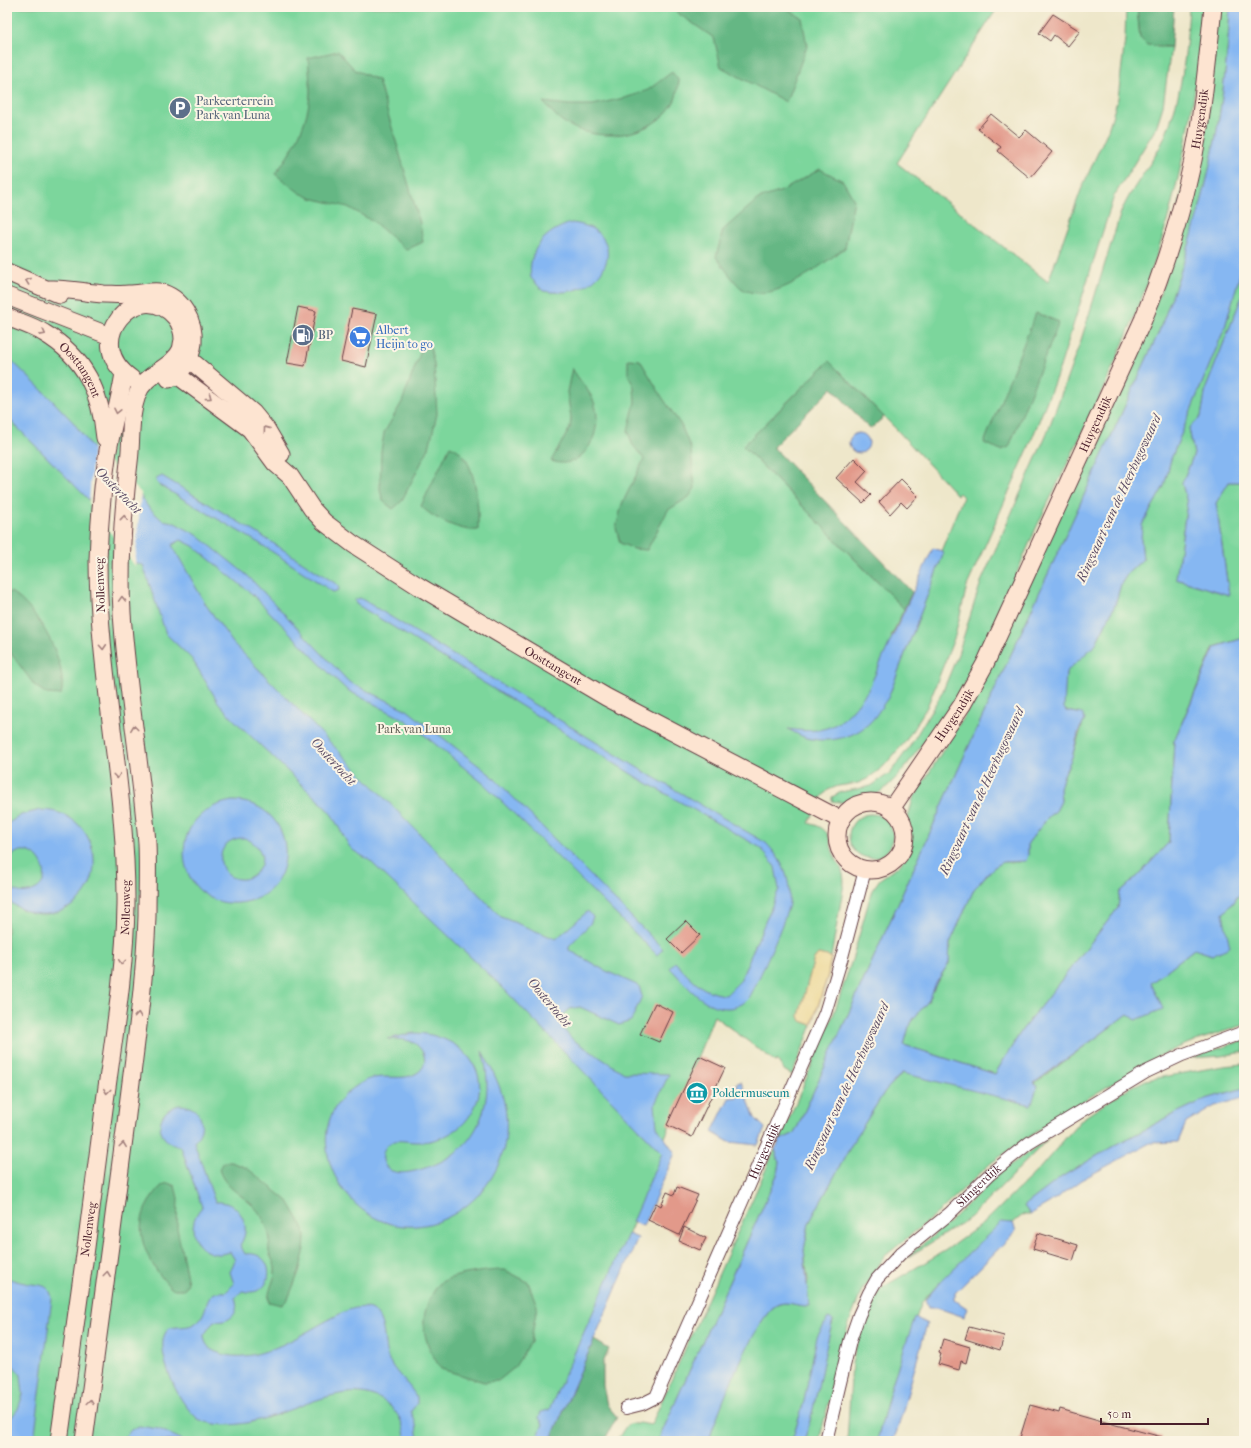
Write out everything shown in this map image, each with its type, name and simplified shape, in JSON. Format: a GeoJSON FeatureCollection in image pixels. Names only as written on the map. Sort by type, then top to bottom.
{"type":"FeatureCollection","features":[{"type":"Feature","properties":{"kind":"main road","name":"Huygendijk"},"geometry":{"type":"LineString","coordinates":[[891,809],[962,705],[985,664],[1126,361],[1159,282],[1175,230],[1190,170],[1200,121],[1213,7]]}},
{"type":"Feature","properties":{"kind":"main road"},"geometry":{"type":"LineString","coordinates":[[7,272],[50,289],[64,297],[80,300],[132,300],[159,292],[169,296],[184,309],[192,324],[194,336],[185,353],[183,369],[177,374],[147,384],[124,373],[113,357],[110,346],[110,336],[114,325],[132,300]]}},
{"type":"Feature","properties":{"kind":"main road"},"geometry":{"type":"LineString","coordinates":[[7,296],[110,336]]}},
{"type":"Feature","properties":{"kind":"main road","name":"Oosttangent"},"geometry":{"type":"LineString","coordinates":[[7,317],[44,332],[69,352],[82,367],[99,399],[103,415],[107,456]]}},
{"type":"Feature","properties":{"kind":"main road"},"geometry":{"type":"LineString","coordinates":[[147,384],[185,353]]}},
{"type":"Feature","properties":{"kind":"main road","name":"Oosttangent"},"geometry":{"type":"LineString","coordinates":[[185,353],[253,413],[267,430],[284,460],[290,476],[312,509],[324,522],[353,544],[414,583],[606,697],[841,820]]}},
{"type":"Feature","properties":{"kind":"main road","name":"Nollenweg"},"geometry":{"type":"LineString","coordinates":[[59,1441],[121,980],[126,907],[126,880],[119,789],[103,646],[99,580],[99,535],[107,456],[124,373]]}},
{"type":"Feature","properties":{"kind":"main road","name":"Oosttangent"},"geometry":{"type":"LineString","coordinates":[[177,374],[250,429],[275,463],[290,476]]}},
{"type":"Feature","properties":{"kind":"main road","name":"Nollenweg"},"geometry":{"type":"LineString","coordinates":[[84,1441],[132,1075],[143,974],[147,919],[147,844],[125,647],[121,557],[132,442],[139,425],[147,384]]}},
{"type":"Feature","properties":{"kind":"main road"},"geometry":{"type":"LineString","coordinates":[[873,802],[891,809],[899,816],[905,835],[904,845],[900,854],[885,868],[865,870],[856,867],[843,855],[838,838],[841,820],[847,812],[864,803],[873,802]]}},
{"type":"Feature","properties":{"kind":"street","name":"Huygendijk"},"geometry":{"type":"LineString","coordinates":[[626,1408],[642,1404],[656,1397],[786,1106],[825,1013],[842,957],[865,870]]}},
{"type":"Feature","properties":{"kind":"street","name":"Slingerdijk"},"geometry":{"type":"LineString","coordinates":[[826,1441],[850,1341],[859,1315],[868,1293],[877,1279],[901,1253],[949,1214],[990,1174],[1030,1143],[1146,1072],[1182,1054],[1244,1032]]}},
{"type":"Feature","properties":{"kind":"green space","name":"Park van Luna"},"geometry":{"type":"Polygon","coordinates":[[[7,7],[998,7],[897,163],[1048,282],[1081,190],[1108,130],[1118,98],[1125,39],[1126,7],[1137,7],[1140,38],[1157,47],[1171,47],[1163,106],[1156,128],[1114,196],[1060,367],[1028,449],[967,586],[955,636],[927,707],[905,742],[883,767],[867,779],[858,783],[838,786],[828,790],[821,798],[809,823],[822,828],[827,833],[835,857],[842,870],[844,884],[831,957],[818,954],[814,959],[799,1016],[801,1021],[812,1025],[792,1075],[784,1070],[777,1060],[776,1062],[714,1016],[660,1150],[663,1153],[541,1441],[7,1441],[7,7]],[[829,361],[743,446],[904,609],[891,637],[896,642],[888,698],[944,552],[941,551],[963,497],[959,493],[957,495],[897,430],[829,361]]]}},
{"type":"Feature","properties":{"kind":"green space"},"geometry":{"type":"Polygon","coordinates":[[[669,7],[784,7],[802,18],[807,46],[786,102],[721,67],[714,38],[669,7]]]}},
{"type":"Feature","properties":{"kind":"green space"},"geometry":{"type":"Polygon","coordinates":[[[1137,7],[1174,7],[1171,47],[1147,45],[1140,38],[1137,7]]]}},
{"type":"Feature","properties":{"kind":"green space"},"geometry":{"type":"Polygon","coordinates":[[[1189,7],[1203,7],[1198,64],[1185,149],[1172,204],[1152,270],[1123,345],[1037,526],[987,644],[956,697],[903,770],[884,789],[873,796],[852,802],[832,801],[832,797],[841,792],[871,786],[890,773],[910,746],[942,693],[958,654],[981,582],[1047,433],[1081,340],[1121,212],[1160,147],[1167,130],[1182,78],[1189,7]]]}},
{"type":"Feature","properties":{"kind":"green space"},"geometry":{"type":"Polygon","coordinates":[[[1218,7],[1230,7],[1223,93],[1216,133],[1208,174],[1187,253],[1158,334],[963,759],[798,1126],[793,1134],[780,1140],[834,1013],[852,960],[872,890],[880,879],[900,865],[909,851],[911,834],[908,817],[913,799],[975,698],[1163,287],[1218,7]]]}},
{"type":"Feature","properties":{"kind":"green space"},"geometry":{"type":"Polygon","coordinates":[[[338,51],[355,70],[378,80],[420,223],[423,242],[406,250],[374,222],[348,207],[311,198],[300,193],[275,174],[294,146],[307,114],[310,92],[308,58],[338,51]]]}},
{"type":"Feature","properties":{"kind":"green space"},"geometry":{"type":"Polygon","coordinates":[[[672,72],[679,81],[678,89],[674,102],[665,114],[653,124],[623,134],[607,135],[575,129],[559,119],[543,102],[569,105],[593,105],[628,97],[648,90],[672,72]]]}},
{"type":"Feature","properties":{"kind":"green space"},"geometry":{"type":"Polygon","coordinates":[[[820,169],[843,181],[854,200],[845,248],[810,273],[783,288],[770,292],[756,293],[744,290],[733,280],[716,257],[723,230],[758,199],[782,191],[820,169]]]}},
{"type":"Feature","properties":{"kind":"green space"},"geometry":{"type":"Polygon","coordinates":[[[1244,260],[1244,291],[1206,388],[1201,417],[1189,428],[1194,454],[1182,483],[1187,503],[1176,579],[1229,595],[1216,503],[1229,482],[1244,482],[1244,638],[1214,647],[1174,741],[1169,842],[1138,876],[1120,892],[1118,908],[1022,1030],[995,1074],[904,1045],[910,1023],[929,1000],[937,982],[949,963],[950,943],[974,889],[993,868],[1003,862],[1020,862],[1028,855],[1028,843],[1049,816],[1056,811],[1061,801],[1060,789],[1063,777],[1072,757],[1082,726],[1083,714],[1066,711],[1063,708],[1066,672],[1095,645],[1115,605],[1121,584],[1128,573],[1143,559],[1141,540],[1142,525],[1164,486],[1171,459],[1225,327],[1244,260]]]}},
{"type":"Feature","properties":{"kind":"green space"},"geometry":{"type":"Polygon","coordinates":[[[1036,313],[1059,322],[1009,447],[1001,450],[984,443],[1036,313]]]}},
{"type":"Feature","properties":{"kind":"green space"},"geometry":{"type":"Polygon","coordinates":[[[423,345],[430,347],[434,364],[437,414],[429,448],[401,502],[393,509],[383,501],[380,490],[381,451],[384,433],[402,402],[423,345]]]}},
{"type":"Feature","properties":{"kind":"green space"},"geometry":{"type":"Polygon","coordinates":[[[628,359],[640,360],[681,425],[691,449],[695,488],[689,497],[668,510],[647,550],[634,549],[620,543],[616,528],[622,504],[644,459],[632,444],[628,431],[635,402],[634,387],[628,374],[628,359]]]}},
{"type":"Feature","properties":{"kind":"green space"},"geometry":{"type":"Polygon","coordinates":[[[829,361],[884,417],[870,429],[832,388],[773,447],[912,592],[904,609],[743,446],[829,361]]]}},
{"type":"Feature","properties":{"kind":"green space"},"geometry":{"type":"Polygon","coordinates":[[[572,368],[594,402],[597,413],[597,425],[589,446],[582,455],[573,461],[563,463],[551,461],[570,428],[571,418],[567,392],[572,368]]]}},
{"type":"Feature","properties":{"kind":"green space"},"geometry":{"type":"Polygon","coordinates":[[[450,446],[459,451],[466,459],[471,470],[477,496],[478,530],[463,529],[447,523],[432,515],[421,506],[450,446]]]}},
{"type":"Feature","properties":{"kind":"green space"},"geometry":{"type":"Polygon","coordinates":[[[11,592],[31,611],[49,638],[56,653],[60,668],[62,682],[61,695],[47,694],[35,686],[7,648],[7,593],[11,592]]]}},
{"type":"Feature","properties":{"kind":"green space"},"geometry":{"type":"Polygon","coordinates":[[[871,814],[883,818],[889,824],[893,836],[889,848],[883,854],[871,858],[859,854],[853,848],[849,836],[853,824],[859,818],[871,814]]]}},
{"type":"Feature","properties":{"kind":"green space"},"geometry":{"type":"Polygon","coordinates":[[[1244,889],[1244,1025],[1189,1043],[1159,1056],[1068,1110],[991,1163],[940,1211],[885,1256],[862,1290],[848,1326],[819,1441],[804,1441],[833,1321],[803,1405],[792,1441],[709,1441],[727,1390],[746,1349],[765,1316],[777,1305],[789,1303],[804,1306],[808,1280],[804,1250],[809,1223],[853,1142],[885,1091],[903,1073],[1031,1104],[1034,1084],[1128,1014],[1136,1020],[1151,983],[1194,949],[1212,955],[1223,914],[1244,889]]]}},
{"type":"Feature","properties":{"kind":"green space"},"geometry":{"type":"Polygon","coordinates":[[[1244,1040],[1244,1052],[1222,1056],[1191,1058],[1244,1040]]]}},
{"type":"Feature","properties":{"kind":"green space"},"geometry":{"type":"Polygon","coordinates":[[[1244,1064],[1244,1088],[1206,1099],[1112,1147],[1063,1176],[1024,1206],[1030,1214],[1024,1214],[1013,1223],[1001,1223],[941,1281],[922,1302],[892,1384],[877,1441],[847,1441],[852,1363],[863,1320],[878,1290],[946,1250],[985,1222],[1039,1169],[1082,1119],[1127,1089],[1146,1080],[1223,1066],[1244,1064]]]}},
{"type":"Feature","properties":{"kind":"green space"},"geometry":{"type":"Polygon","coordinates":[[[1049,1138],[971,1217],[899,1263],[950,1222],[1000,1172],[1049,1138]]]}},
{"type":"Feature","properties":{"kind":"green space"},"geometry":{"type":"Polygon","coordinates":[[[775,1149],[779,1162],[777,1175],[658,1441],[617,1441],[630,1424],[638,1423],[651,1425],[775,1149]]]}},
{"type":"Feature","properties":{"kind":"green space"},"geometry":{"type":"Polygon","coordinates":[[[223,1162],[231,1162],[247,1168],[288,1201],[303,1227],[305,1237],[304,1253],[299,1272],[288,1299],[282,1305],[269,1302],[269,1294],[275,1269],[269,1252],[270,1239],[263,1219],[253,1206],[227,1184],[222,1177],[219,1169],[223,1162]]]}},
{"type":"Feature","properties":{"kind":"green space"},"geometry":{"type":"Polygon","coordinates":[[[168,1183],[175,1186],[178,1198],[177,1228],[188,1283],[184,1289],[172,1289],[163,1279],[148,1257],[141,1233],[142,1220],[146,1208],[159,1188],[168,1183]]]}},
{"type":"Feature","properties":{"kind":"green space"},"geometry":{"type":"Polygon","coordinates":[[[505,1270],[528,1282],[537,1306],[531,1342],[514,1368],[498,1381],[484,1382],[441,1369],[431,1352],[425,1336],[424,1327],[426,1309],[436,1287],[444,1281],[460,1275],[505,1270]]]}},
{"type":"Feature","properties":{"kind":"green space"},"geometry":{"type":"Polygon","coordinates":[[[594,1340],[609,1349],[603,1363],[603,1386],[607,1405],[617,1417],[604,1441],[550,1441],[594,1340]]]}},
{"type":"Feature","properties":{"kind":"sand"},"geometry":{"type":"Polygon","coordinates":[[[818,954],[831,957],[828,975],[812,1025],[801,1021],[799,1016],[814,959],[818,954]]]}},
{"type":"Feature","properties":{"kind":"water","name":"Ringvaart van de Heerhugowaard"},"geometry":{"type":"Polygon","coordinates":[[[1230,7],[1244,7],[1244,260],[1225,327],[1171,459],[1164,486],[1142,525],[1141,540],[1143,559],[1128,573],[1121,584],[1115,605],[1095,645],[1066,672],[1064,708],[1066,711],[1083,714],[1085,720],[1079,730],[1072,757],[1063,777],[1060,789],[1061,801],[1056,811],[1049,816],[1028,843],[1028,855],[1026,861],[1003,862],[993,868],[974,889],[950,943],[949,963],[937,981],[929,1000],[910,1023],[904,1045],[995,1074],[1022,1030],[1118,908],[1120,892],[1138,876],[1169,842],[1174,741],[1215,647],[1244,638],[1242,794],[1244,797],[1244,889],[1223,914],[1230,947],[1212,955],[1194,949],[1151,983],[1163,1009],[1136,1020],[1128,1014],[1034,1083],[1038,1086],[1031,1105],[902,1073],[885,1091],[853,1142],[809,1223],[804,1250],[809,1306],[783,1303],[775,1306],[767,1314],[757,1329],[737,1369],[719,1411],[709,1441],[658,1441],[777,1175],[779,1162],[775,1149],[780,1140],[793,1134],[798,1126],[963,759],[1158,334],[1187,253],[1208,174],[1223,93],[1230,7]]]}},
{"type":"Feature","properties":{"kind":"water"},"geometry":{"type":"Polygon","coordinates":[[[571,223],[590,228],[602,237],[607,250],[606,263],[598,276],[585,286],[566,292],[543,291],[531,278],[532,259],[535,250],[553,231],[571,223]]]}},
{"type":"Feature","properties":{"kind":"water"},"geometry":{"type":"Polygon","coordinates":[[[1244,291],[1244,482],[1229,482],[1216,503],[1229,595],[1176,579],[1187,503],[1182,483],[1194,454],[1189,428],[1201,417],[1206,388],[1244,291]]]}},
{"type":"Feature","properties":{"kind":"water","name":"Oostertocht"},"geometry":{"type":"Polygon","coordinates":[[[7,356],[73,422],[94,450],[141,496],[148,507],[162,520],[173,522],[197,535],[248,576],[349,682],[407,710],[492,776],[663,949],[657,955],[484,784],[407,721],[347,690],[252,594],[193,546],[181,540],[172,545],[206,605],[233,643],[501,917],[556,939],[588,911],[593,917],[590,924],[569,946],[569,950],[604,970],[639,986],[642,996],[631,1021],[619,1025],[580,1007],[570,1009],[563,1015],[564,1030],[573,1040],[624,1073],[669,1074],[655,1104],[657,1127],[675,1153],[643,1226],[632,1222],[662,1153],[502,987],[369,860],[354,851],[349,846],[332,815],[323,805],[233,719],[218,702],[192,659],[166,634],[143,565],[136,564],[89,500],[7,417],[7,356]]]}},
{"type":"Feature","properties":{"kind":"water"},"geometry":{"type":"Polygon","coordinates":[[[859,433],[866,436],[869,443],[866,450],[859,453],[852,450],[849,443],[852,436],[859,433]]]}},
{"type":"Feature","properties":{"kind":"water"},"geometry":{"type":"Polygon","coordinates":[[[162,476],[262,536],[338,585],[339,590],[333,592],[259,543],[159,485],[156,479],[162,476]]]}},
{"type":"Feature","properties":{"kind":"water"},"geometry":{"type":"Polygon","coordinates":[[[933,548],[944,552],[888,698],[874,718],[868,725],[860,730],[844,737],[834,739],[816,740],[799,735],[788,729],[815,730],[826,728],[843,719],[859,702],[868,690],[933,548]]]}},
{"type":"Feature","properties":{"kind":"water"},"geometry":{"type":"Polygon","coordinates":[[[360,598],[643,771],[766,843],[777,856],[785,870],[789,886],[789,903],[784,920],[771,950],[749,998],[745,1002],[731,1008],[719,1007],[710,1004],[688,988],[670,968],[675,962],[686,974],[703,988],[726,995],[740,981],[779,889],[775,867],[761,848],[638,778],[356,604],[355,600],[360,598]]]}},
{"type":"Feature","properties":{"kind":"water"},"geometry":{"type":"Polygon","coordinates":[[[232,801],[254,805],[271,816],[281,832],[285,850],[283,869],[274,885],[259,897],[238,903],[217,901],[200,891],[189,876],[184,858],[186,840],[194,823],[209,809],[232,801]],[[244,838],[234,840],[226,844],[222,851],[222,867],[227,874],[234,878],[244,879],[250,877],[259,869],[261,864],[262,859],[257,846],[244,838]]]}},
{"type":"Feature","properties":{"kind":"water"},"geometry":{"type":"Polygon","coordinates":[[[40,810],[63,814],[79,825],[90,841],[94,860],[92,878],[83,895],[68,908],[46,914],[25,911],[15,906],[7,899],[7,883],[16,891],[28,892],[39,887],[44,880],[44,870],[34,854],[26,851],[16,853],[7,861],[7,824],[21,815],[40,810]]]}},
{"type":"Feature","properties":{"kind":"water"},"geometry":{"type":"Polygon","coordinates":[[[413,1033],[431,1035],[447,1041],[461,1050],[472,1061],[478,1075],[480,1090],[475,1106],[465,1122],[455,1131],[436,1140],[422,1142],[398,1141],[392,1142],[388,1145],[383,1152],[383,1161],[388,1169],[404,1173],[425,1168],[443,1160],[458,1150],[470,1137],[479,1123],[485,1106],[487,1089],[486,1070],[482,1051],[497,1081],[504,1101],[506,1111],[506,1134],[501,1159],[489,1181],[473,1200],[453,1214],[431,1224],[407,1226],[383,1221],[360,1208],[346,1193],[335,1177],[329,1159],[326,1141],[329,1123],[336,1106],[349,1092],[367,1080],[373,1078],[412,1076],[421,1070],[425,1061],[423,1052],[420,1048],[412,1042],[406,1040],[388,1039],[413,1033]]]}},
{"type":"Feature","properties":{"kind":"water"},"geometry":{"type":"Polygon","coordinates":[[[741,1082],[755,1118],[765,1128],[758,1145],[729,1142],[712,1132],[729,1098],[738,1097],[737,1083],[741,1082]]]}},
{"type":"Feature","properties":{"kind":"water"},"geometry":{"type":"Polygon","coordinates":[[[1244,1088],[1244,1098],[1215,1106],[1186,1123],[1178,1142],[1150,1143],[1081,1180],[1049,1203],[1030,1214],[1024,1206],[1063,1176],[1112,1147],[1206,1099],[1244,1088]]]}},
{"type":"Feature","properties":{"kind":"water"},"geometry":{"type":"Polygon","coordinates":[[[180,1105],[193,1109],[198,1113],[200,1118],[202,1124],[201,1130],[194,1142],[215,1202],[223,1202],[237,1209],[244,1222],[245,1230],[244,1237],[240,1245],[245,1254],[255,1255],[263,1259],[269,1274],[267,1282],[262,1288],[253,1292],[242,1291],[235,1298],[235,1313],[229,1319],[224,1321],[214,1321],[204,1335],[207,1345],[216,1352],[232,1356],[249,1355],[266,1351],[283,1344],[349,1310],[355,1308],[370,1309],[379,1317],[383,1329],[387,1355],[393,1367],[414,1392],[417,1398],[417,1404],[411,1411],[416,1424],[418,1441],[405,1441],[402,1423],[398,1415],[392,1408],[372,1395],[350,1393],[326,1397],[275,1415],[249,1422],[223,1425],[198,1419],[182,1401],[166,1365],[163,1350],[164,1335],[170,1328],[194,1324],[203,1314],[209,1298],[213,1294],[218,1292],[226,1292],[234,1284],[230,1272],[235,1260],[230,1252],[219,1254],[210,1253],[202,1248],[197,1242],[194,1234],[193,1225],[196,1216],[202,1207],[181,1147],[172,1144],[166,1139],[160,1126],[161,1119],[165,1113],[171,1108],[180,1105]]]}},
{"type":"Feature","properties":{"kind":"water"},"geometry":{"type":"Polygon","coordinates":[[[1001,1222],[1013,1223],[1016,1231],[955,1293],[955,1300],[968,1309],[964,1317],[938,1308],[928,1308],[925,1300],[941,1281],[1001,1222]]]}},
{"type":"Feature","properties":{"kind":"water"},"geometry":{"type":"Polygon","coordinates":[[[628,1234],[638,1238],[550,1441],[536,1441],[543,1424],[539,1418],[541,1412],[549,1410],[628,1234]]]}},
{"type":"Feature","properties":{"kind":"water"},"geometry":{"type":"Polygon","coordinates":[[[7,1278],[46,1287],[51,1293],[52,1298],[34,1441],[7,1441],[7,1423],[18,1409],[23,1394],[21,1375],[7,1358],[7,1278]]]}},
{"type":"Feature","properties":{"kind":"water"},"geometry":{"type":"Polygon","coordinates":[[[915,1317],[927,1324],[898,1428],[893,1441],[877,1441],[892,1384],[915,1317]]]}},
{"type":"Feature","properties":{"kind":"water"},"geometry":{"type":"Polygon","coordinates":[[[828,1318],[833,1320],[809,1426],[804,1441],[792,1441],[803,1405],[817,1337],[828,1318]]]}},
{"type":"Feature","properties":{"kind":"water"},"geometry":{"type":"Polygon","coordinates":[[[139,1426],[159,1429],[185,1441],[121,1441],[131,1430],[139,1426]]]}},
{"type":"Feature","properties":{"kind":"pier"},"geometry":{"type":"Polygon","coordinates":[[[93,446],[141,493],[135,566],[89,503],[93,446]]]}},
{"type":"Feature","properties":{"kind":"building"},"geometry":{"type":"Polygon","coordinates":[[[1053,14],[1080,31],[1068,46],[1054,35],[1050,41],[1039,33],[1053,14]]]}},
{"type":"Feature","properties":{"kind":"building"},"geometry":{"type":"Polygon","coordinates":[[[991,114],[1019,137],[1026,130],[1052,152],[1030,178],[998,151],[1001,147],[978,129],[991,114]]]}},
{"type":"Feature","properties":{"kind":"building"},"geometry":{"type":"Polygon","coordinates":[[[298,307],[316,311],[305,366],[287,363],[298,307]]]}},
{"type":"Feature","properties":{"kind":"building"},"geometry":{"type":"Polygon","coordinates":[[[352,309],[377,314],[366,367],[341,361],[352,309]]]}},
{"type":"Feature","properties":{"kind":"building"},"geometry":{"type":"Polygon","coordinates":[[[854,458],[867,471],[857,482],[871,495],[863,503],[836,478],[854,458]]]}},
{"type":"Feature","properties":{"kind":"building"},"geometry":{"type":"Polygon","coordinates":[[[901,479],[918,496],[907,508],[901,502],[890,514],[879,502],[901,479]]]}},
{"type":"Feature","properties":{"kind":"building"},"geometry":{"type":"Polygon","coordinates":[[[686,921],[700,935],[681,953],[667,939],[686,921]]]}},
{"type":"Feature","properties":{"kind":"building"},"geometry":{"type":"Polygon","coordinates":[[[655,1003],[673,1012],[659,1042],[640,1034],[655,1003]]]}},
{"type":"Feature","properties":{"kind":"building","name":"Poldermuseum"},"geometry":{"type":"Polygon","coordinates":[[[699,1056],[725,1068],[692,1137],[667,1125],[699,1056]]]}},
{"type":"Feature","properties":{"kind":"building"},"geometry":{"type":"Polygon","coordinates":[[[677,1187],[698,1195],[679,1235],[648,1220],[656,1203],[661,1206],[667,1192],[674,1195],[677,1187]]]}},
{"type":"Feature","properties":{"kind":"building"},"geometry":{"type":"Polygon","coordinates":[[[684,1227],[706,1238],[700,1250],[679,1241],[684,1227]]]}},
{"type":"Feature","properties":{"kind":"building"},"geometry":{"type":"Polygon","coordinates":[[[1038,1233],[1078,1245],[1073,1261],[1033,1249],[1038,1233]]]}},
{"type":"Feature","properties":{"kind":"building"},"geometry":{"type":"Polygon","coordinates":[[[969,1327],[1004,1336],[1000,1350],[965,1339],[969,1327]]]}},
{"type":"Feature","properties":{"kind":"building"},"geometry":{"type":"Polygon","coordinates":[[[943,1339],[970,1347],[966,1363],[961,1361],[959,1370],[938,1364],[943,1339]]]}},
{"type":"Feature","properties":{"kind":"building"},"geometry":{"type":"Polygon","coordinates":[[[1030,1405],[1059,1413],[1060,1409],[1162,1437],[1161,1441],[1019,1441],[1030,1405]]]}},
{"type":"Feature","properties":{"kind":"place","name":"Parkeerterrein Park van Luna"},"geometry":{"type":"Point","coordinates":[180,108]}},
{"type":"Feature","properties":{"kind":"place","name":"BP"},"geometry":{"type":"Point","coordinates":[303,335]}},
{"type":"Feature","properties":{"kind":"place","name":"Albert Heijn to go"},"geometry":{"type":"Point","coordinates":[360,337]}},
{"type":"Feature","properties":{"kind":"place","name":"Poldermuseum"},"geometry":{"type":"Point","coordinates":[697,1093]}}]}
